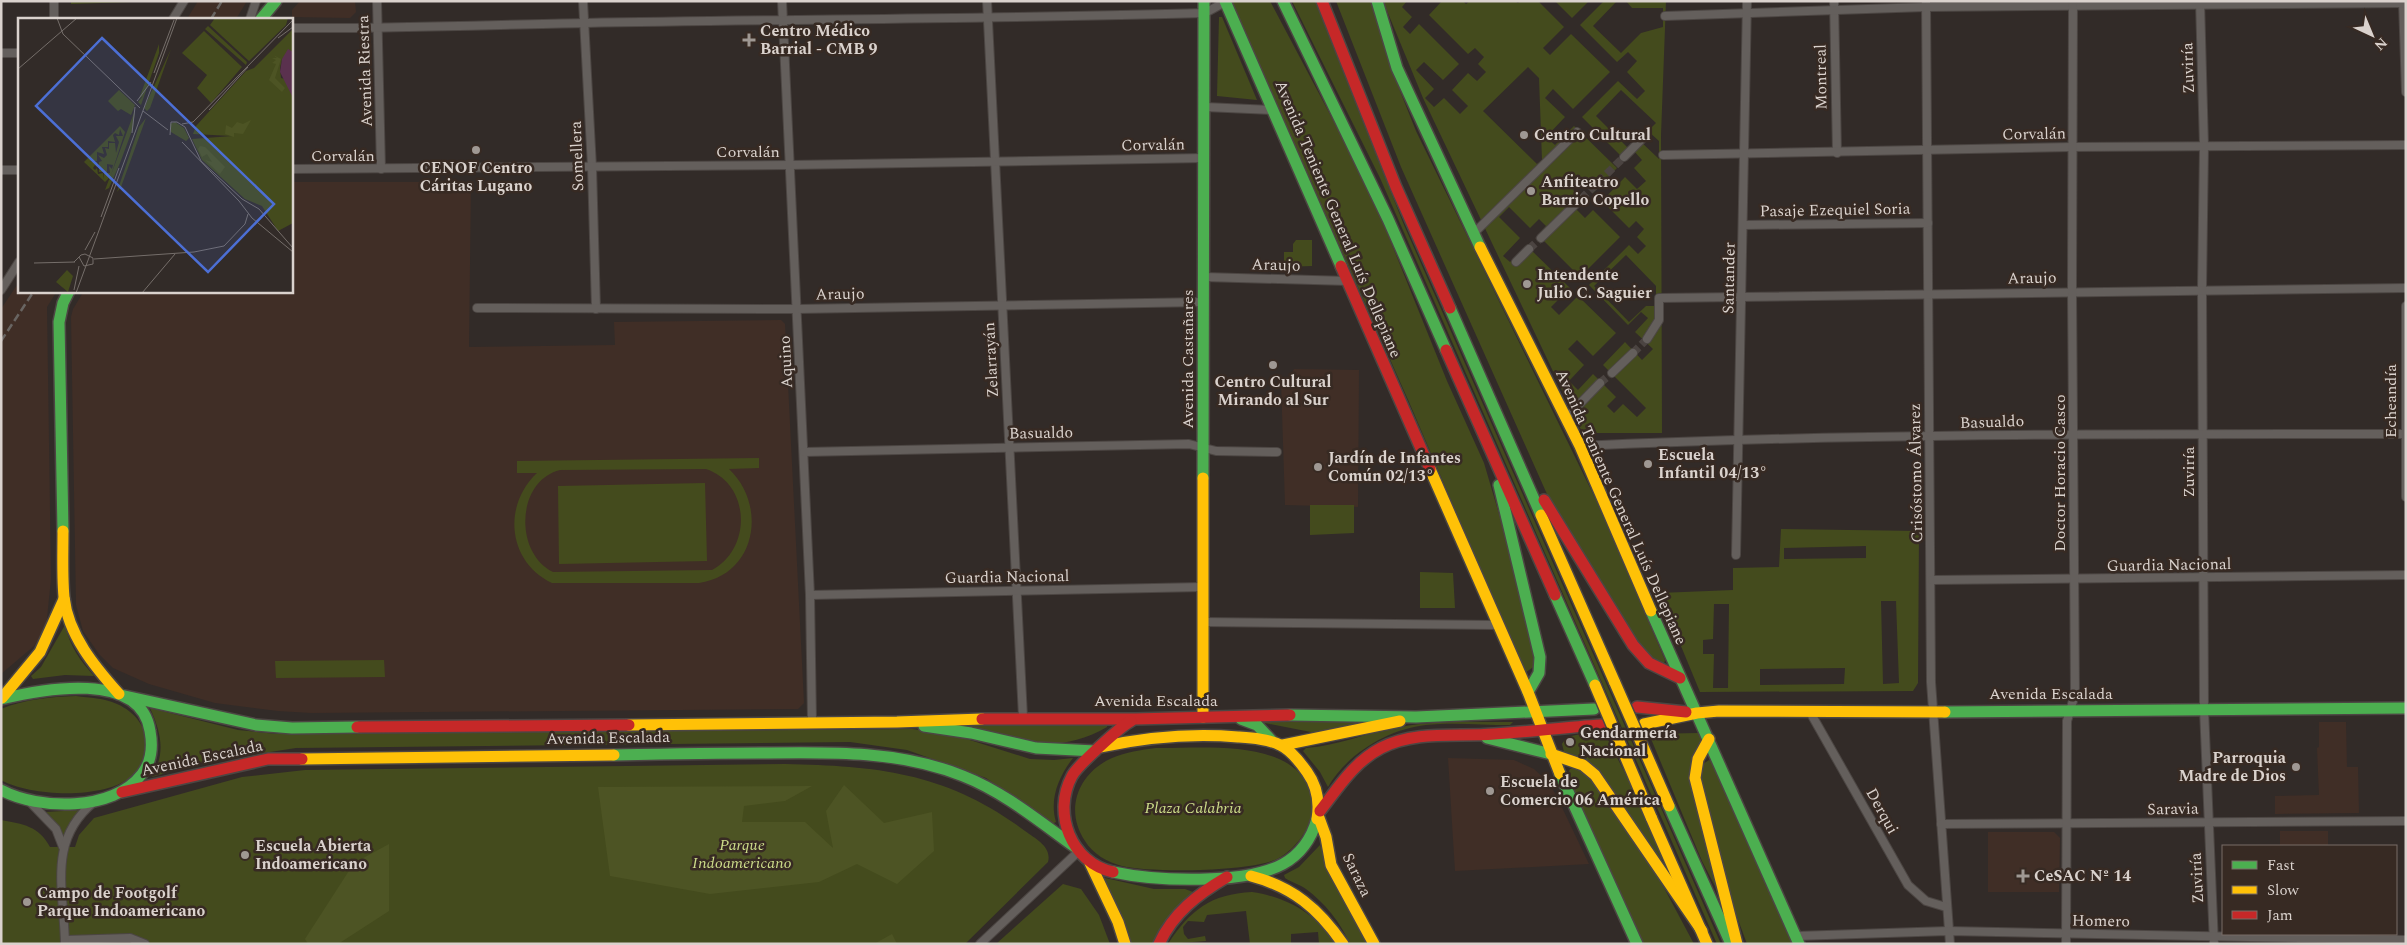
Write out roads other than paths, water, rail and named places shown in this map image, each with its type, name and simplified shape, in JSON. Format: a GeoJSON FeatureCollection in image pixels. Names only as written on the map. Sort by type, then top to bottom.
{"type":"FeatureCollection","features":[{"type":"Feature","properties":{"kind":"main road"},"geometry":{"type":"LineString","coordinates":[[262,18],[276,1]]}},
{"type":"Feature","properties":{"kind":"main road"},"geometry":{"type":"LineString","coordinates":[[1284,1],[1388,219],[1707,944]]}},
{"type":"Feature","properties":{"kind":"main road"},"geometry":{"type":"LineString","coordinates":[[1322,1],[1396,187],[1731,944]]}},
{"type":"Feature","properties":{"kind":"main road","name":"Avenida Teniente General Luís Dellepiane"},"geometry":{"type":"LineString","coordinates":[[1377,1],[1397,68],[1473,234],[1580,446],[1680,678],[1698,713],[1797,940]]}},
{"type":"Feature","properties":{"kind":"main road","name":"Avenida Teniente General Luís Dellepiane"},"geometry":{"type":"LineString","coordinates":[[1225,2],[1528,692],[1551,754],[1637,944]]}},
{"type":"Feature","properties":{"kind":"main road","name":"Avenida Castañares"},"geometry":{"type":"LineString","coordinates":[[1203,717],[1205,7]]}},
{"type":"Feature","properties":{"kind":"main road"},"geometry":{"type":"LineString","coordinates":[[3,792],[29,801],[51,804],[96,801],[122,792],[141,776],[152,753],[152,736],[148,721],[138,707],[122,695],[95,668],[78,643],[64,599],[60,322],[63,303],[68,292]]}},
{"type":"Feature","properties":{"kind":"main road"},"geometry":{"type":"LineString","coordinates":[[1510,442],[1568,542],[1632,645],[1656,668],[1680,678]]}},
{"type":"Feature","properties":{"kind":"main road"},"geometry":{"type":"LineString","coordinates":[[1490,448],[1540,656],[1539,673],[1528,692]]}},
{"type":"Feature","properties":{"kind":"main road"},"geometry":{"type":"LineString","coordinates":[[2,698],[40,652],[64,599]]}},
{"type":"Feature","properties":{"kind":"main road","name":"Avenida Escalada"},"geometry":{"type":"LineString","coordinates":[[2,698],[60,689],[90,689],[256,725],[292,728],[897,722],[1023,717],[1135,719],[1293,715],[1416,717],[1536,714],[1594,709]]}},
{"type":"Feature","properties":{"kind":"main road","name":"Avenida Escalada"},"geometry":{"type":"LineString","coordinates":[[1637,708],[1698,713]]}},
{"type":"Feature","properties":{"kind":"main road","name":"Avenida Escalada"},"geometry":{"type":"LineString","coordinates":[[1644,724],[1698,713],[1719,711],[1932,712],[2406,708]]}},
{"type":"Feature","properties":{"kind":"main road"},"geometry":{"type":"LineString","coordinates":[[1235,717],[1257,725],[1272,740],[1283,745]]}},
{"type":"Feature","properties":{"kind":"main road","name":"Avenida Escalada"},"geometry":{"type":"LineString","coordinates":[[1283,745],[1416,717]]}},
{"type":"Feature","properties":{"kind":"main road"},"geometry":{"type":"LineString","coordinates":[[1125,944],[1118,922],[1090,863],[1077,849],[1066,824],[1065,796],[1070,778],[1079,763],[1098,749],[1118,726],[1135,719]]}},
{"type":"Feature","properties":{"kind":"main road","name":"Avenida Escalada"},"geometry":{"type":"LineString","coordinates":[[897,722],[971,733],[1036,748],[1098,749],[1160,736],[1241,737],[1272,740]]}},
{"type":"Feature","properties":{"kind":"main road"},"geometry":{"type":"LineString","coordinates":[[1247,875],[1281,865],[1294,857],[1306,845],[1320,814],[1350,772],[1380,748],[1399,740],[1423,736],[1478,735],[1601,726]]}},
{"type":"Feature","properties":{"kind":"main road"},"geometry":{"type":"LineString","coordinates":[[1478,735],[1551,754],[1582,765],[1595,775],[1658,871],[1702,931]]}},
{"type":"Feature","properties":{"kind":"main road"},"geometry":{"type":"LineString","coordinates":[[1709,739],[1698,759],[1695,778],[1737,944]]}},
{"type":"Feature","properties":{"kind":"main road","name":"Saraza"},"geometry":{"type":"LineString","coordinates":[[1283,745],[1308,772],[1314,784],[1331,865],[1374,944]]}},
{"type":"Feature","properties":{"kind":"main road","name":"Avenida Escalada"},"geometry":{"type":"LineString","coordinates":[[122,792],[268,759],[832,752],[898,759],[952,772],[980,784],[1020,808],[1077,849]]}},
{"type":"Feature","properties":{"kind":"main road"},"geometry":{"type":"LineString","coordinates":[[1090,863],[1135,877],[1158,879],[1247,875],[1278,883],[1293,891],[1322,915],[1343,944]]}},
{"type":"Feature","properties":{"kind":"main road"},"geometry":{"type":"LineString","coordinates":[[1159,944],[1173,917],[1206,888],[1231,875]]}},
{"type":"Feature","properties":{"kind":"street"},"geometry":{"type":"LineString","coordinates":[[54,1],[54,18]]}},
{"type":"Feature","properties":{"kind":"street"},"geometry":{"type":"LineString","coordinates":[[174,18],[184,1]]}},
{"type":"Feature","properties":{"kind":"street"},"geometry":{"type":"LineString","coordinates":[[250,18],[256,1]]}},
{"type":"Feature","properties":{"kind":"street","name":"Avenida Riestra"},"geometry":{"type":"LineString","coordinates":[[377,1],[382,169]]}},
{"type":"Feature","properties":{"kind":"street","name":"Somellera"},"geometry":{"type":"LineString","coordinates":[[583,1],[592,167],[596,309]]}},
{"type":"Feature","properties":{"kind":"street","name":"Aquino"},"geometry":{"type":"LineString","coordinates":[[782,1],[810,595],[812,722]]}},
{"type":"Feature","properties":{"kind":"street","name":"Zelarrayán"},"geometry":{"type":"LineString","coordinates":[[987,1],[1023,717]]}},
{"type":"Feature","properties":{"kind":"street","name":"Santander"},"geometry":{"type":"LineString","coordinates":[[1736,554],[1747,1]]}},
{"type":"Feature","properties":{"kind":"street","name":"Montreal"},"geometry":{"type":"LineString","coordinates":[[1834,1],[1837,153]]}},
{"type":"Feature","properties":{"kind":"street"},"geometry":{"type":"LineString","coordinates":[[292,28],[378,29],[585,23],[988,19],[1205,7],[1225,2]]}},
{"type":"Feature","properties":{"kind":"street","name":"Zuviría"},"geometry":{"type":"LineString","coordinates":[[2200,2],[2204,146],[2202,579],[2204,709],[2214,940]]}},
{"type":"Feature","properties":{"kind":"street"},"geometry":{"type":"LineString","coordinates":[[1665,16],[1833,10],[1926,4],[2404,2],[2406,92]]}},
{"type":"Feature","properties":{"kind":"street","name":"Crisóstomo Álvarez"},"geometry":{"type":"LineString","coordinates":[[1926,4],[1929,294],[1928,437],[1932,580],[1932,712],[1950,944]]}},
{"type":"Feature","properties":{"kind":"street","name":"Doctor Horacio Casco"},"geometry":{"type":"LineString","coordinates":[[2066,944],[2068,721],[2075,694],[2072,291],[2073,4]]}},
{"type":"Feature","properties":{"kind":"street"},"geometry":{"type":"LineString","coordinates":[[1,53],[18,53]]}},
{"type":"Feature","properties":{"kind":"street"},"geometry":{"type":"LineString","coordinates":[[1205,107],[1273,110]]}},
{"type":"Feature","properties":{"kind":"street"},"geometry":{"type":"LineString","coordinates":[[1473,234],[1577,132]]}},
{"type":"Feature","properties":{"kind":"street"},"geometry":{"type":"LineString","coordinates":[[1624,157],[1645,136]]}},
{"type":"Feature","properties":{"kind":"street","name":"Corvalán"},"geometry":{"type":"LineString","coordinates":[[1663,155],[2072,147],[2406,145]]}},
{"type":"Feature","properties":{"kind":"street","name":"Corvalán"},"geometry":{"type":"LineString","coordinates":[[292,170],[790,166],[1205,158]]}},
{"type":"Feature","properties":{"kind":"street"},"geometry":{"type":"LineString","coordinates":[[1,170],[18,170]]}},
{"type":"Feature","properties":{"kind":"street"},"geometry":{"type":"LineString","coordinates":[[1541,238],[1580,199]]}},
{"type":"Feature","properties":{"kind":"street","name":"Pasaje Ezequiel Soria"},"geometry":{"type":"LineString","coordinates":[[1744,225],[1928,222]]}},
{"type":"Feature","properties":{"kind":"street"},"geometry":{"type":"LineString","coordinates":[[1516,262],[1529,249]]}},
{"type":"Feature","properties":{"kind":"street"},"geometry":{"type":"LineString","coordinates":[[1,290],[18,264]]}},
{"type":"Feature","properties":{"kind":"street","name":"Araujo"},"geometry":{"type":"LineString","coordinates":[[1204,277],[1348,280]]}},
{"type":"Feature","properties":{"kind":"street","name":"Araujo"},"geometry":{"type":"LineString","coordinates":[[1647,339],[1659,320],[1659,298],[2406,288]]}},
{"type":"Feature","properties":{"kind":"street","name":"Araujo"},"geometry":{"type":"LineString","coordinates":[[477,308],[797,309],[1204,302]]}},
{"type":"Feature","properties":{"kind":"street","name":"Echeandía"},"geometry":{"type":"LineString","coordinates":[[2406,306],[2406,497]]}},
{"type":"Feature","properties":{"kind":"street"},"geometry":{"type":"LineString","coordinates":[[1612,373],[1633,353]]}},
{"type":"Feature","properties":{"kind":"street"},"geometry":{"type":"LineString","coordinates":[[1566,418],[1600,383]]}},
{"type":"Feature","properties":{"kind":"street","name":"Basualdo"},"geometry":{"type":"LineString","coordinates":[[1580,446],[1739,439],[2074,434],[2405,434]]}},
{"type":"Feature","properties":{"kind":"street","name":"Basualdo"},"geometry":{"type":"LineString","coordinates":[[804,452],[1189,444],[1216,451],[1277,452]]}},
{"type":"Feature","properties":{"kind":"street","name":"Guardia Nacional"},"geometry":{"type":"LineString","coordinates":[[1932,580],[2202,579],[2406,575]]}},
{"type":"Feature","properties":{"kind":"street","name":"Guardia Nacional"},"geometry":{"type":"LineString","coordinates":[[810,595],[1203,587]]}},
{"type":"Feature","properties":{"kind":"street"},"geometry":{"type":"LineString","coordinates":[[1203,622],[1497,625]]}},
{"type":"Feature","properties":{"kind":"street","name":"Derqui"},"geometry":{"type":"LineString","coordinates":[[1810,712],[1908,885],[1926,901],[1946,908]]}},
{"type":"Feature","properties":{"kind":"street"},"geometry":{"type":"LineString","coordinates":[[29,801],[56,830],[63,847]]}},
{"type":"Feature","properties":{"kind":"street"},"geometry":{"type":"LineString","coordinates":[[96,801],[81,813],[69,829],[63,847],[65,942],[130,938],[145,944]]}},
{"type":"Feature","properties":{"kind":"street","name":"Saravia"},"geometry":{"type":"LineString","coordinates":[[1941,824],[2406,821]]}},
{"type":"Feature","properties":{"kind":"street"},"geometry":{"type":"LineString","coordinates":[[980,944],[1077,849]]}},
{"type":"Feature","properties":{"kind":"street","name":"Homero"},"geometry":{"type":"LineString","coordinates":[[1797,940],[1948,931],[2214,940],[2406,940]]}},
{"type":"Feature","properties":{"kind":"tunnel"},"geometry":{"type":"LineString","coordinates":[[1581,199],[1624,157]]}},
{"type":"Feature","properties":{"kind":"tunnel"},"geometry":{"type":"LineString","coordinates":[[1529,249],[1541,238]]}},
{"type":"Feature","properties":{"kind":"tunnel"},"geometry":{"type":"LineString","coordinates":[[1633,353],[1647,339]]}},
{"type":"Feature","properties":{"kind":"tunnel"},"geometry":{"type":"LineString","coordinates":[[1600,383],[1612,373]]}},
{"type":"Feature","properties":{"kind":"railway"},"geometry":{"type":"LineString","coordinates":[[212,18],[222,1]]}},
{"type":"Feature","properties":{"kind":"railway"},"geometry":{"type":"LineString","coordinates":[[1,341],[33,292]]}},
{"type":"Feature","properties":{"kind":"place","name":"Centro Médico Barrial - CMB 9"},"geometry":{"type":"Point","coordinates":[749,40]}},
{"type":"Feature","properties":{"kind":"place","name":"Centro Cultural"},"geometry":{"type":"Point","coordinates":[1524,135]}},
{"type":"Feature","properties":{"kind":"place","name":"CENOF Centro Cáritas Lugano"},"geometry":{"type":"Point","coordinates":[476,150]}},
{"type":"Feature","properties":{"kind":"place","name":"Anfiteatro Barrio Copello"},"geometry":{"type":"Point","coordinates":[1531,191]}},
{"type":"Feature","properties":{"kind":"place","name":"Intendente Julio C. Saguier"},"geometry":{"type":"Point","coordinates":[1527,284]}},
{"type":"Feature","properties":{"kind":"place","name":"Centro Cultural Mirando al Sur"},"geometry":{"type":"Point","coordinates":[1273,365]}},
{"type":"Feature","properties":{"kind":"place","name":"Escuela Infantil 04/13°"},"geometry":{"type":"Point","coordinates":[1648,464]}},
{"type":"Feature","properties":{"kind":"place","name":"Jardín de Infantes Común 02/13°"},"geometry":{"type":"Point","coordinates":[1318,467]}},
{"type":"Feature","properties":{"kind":"place","name":"Gendarmería Nacional"},"geometry":{"type":"Point","coordinates":[1570,742]}},
{"type":"Feature","properties":{"kind":"place","name":"Parroquia Madre de Dios"},"geometry":{"type":"Point","coordinates":[2296,767]}},
{"type":"Feature","properties":{"kind":"place","name":"Escuela de Comercio 06 América"},"geometry":{"type":"Point","coordinates":[1490,791]}},
{"type":"Feature","properties":{"kind":"place","name":"Escuela Abierta Indoamericano"},"geometry":{"type":"Point","coordinates":[245,855]}},
{"type":"Feature","properties":{"kind":"place","name":"CeSAC Nº 14"},"geometry":{"type":"Point","coordinates":[2023,876]}},
{"type":"Feature","properties":{"kind":"place","name":"Campo de Footgolf Parque Indoamericano"},"geometry":{"type":"Point","coordinates":[27,902]}},
{"type":"Feature","properties":{"kind":"park label","name":"Plaza Calabria"},"geometry":{"type":"Point","coordinates":[1193,808]}},
{"type":"Feature","properties":{"kind":"park label","name":"Parque Indoamericano"},"geometry":{"type":"Point","coordinates":[742,854]}}]}
